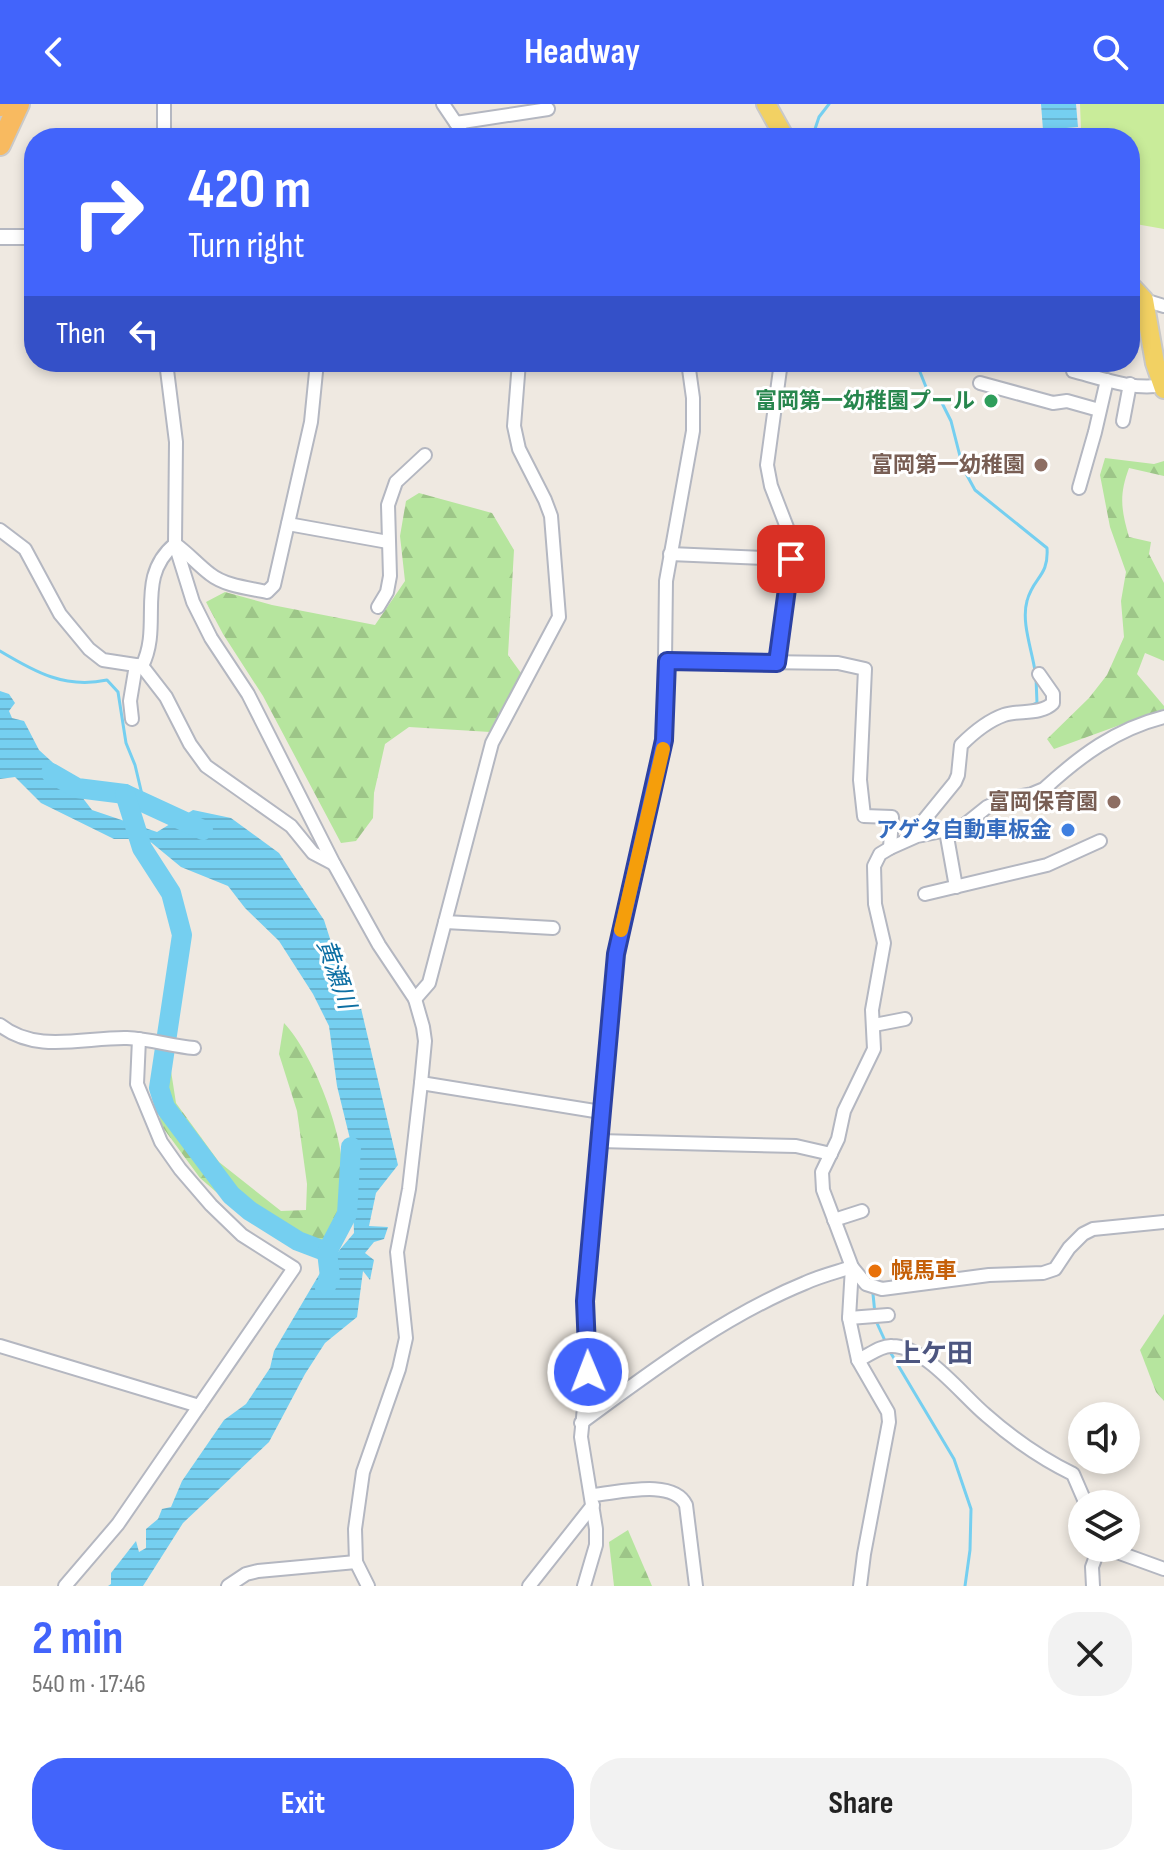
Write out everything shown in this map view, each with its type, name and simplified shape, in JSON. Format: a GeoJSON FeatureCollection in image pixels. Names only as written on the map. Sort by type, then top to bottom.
{"type":"FeatureCollection","features":[{"type":"Feature","properties":{"kind":"highway"},"geometry":{"type":"LineString","coordinates":[[0,145],[19,104]]}},
{"type":"Feature","properties":{"kind":"main road"},"geometry":{"type":"LineString","coordinates":[[766,104],[779,128]]}},
{"type":"Feature","properties":{"kind":"main road"},"geometry":{"type":"LineString","coordinates":[[1140,296],[1144,300],[1155,363],[1163,387]]}},
{"type":"Feature","properties":{"kind":"street"},"geometry":{"type":"LineString","coordinates":[[164,104],[164,128]]}},
{"type":"Feature","properties":{"kind":"street"},"geometry":{"type":"LineString","coordinates":[[443,104],[459,128]]}},
{"type":"Feature","properties":{"kind":"street"},"geometry":{"type":"LineString","coordinates":[[456,123],[548,109]]}},
{"type":"Feature","properties":{"kind":"street"},"geometry":{"type":"LineString","coordinates":[[0,237],[24,237]]}},
{"type":"Feature","properties":{"kind":"street"},"geometry":{"type":"LineString","coordinates":[[1144,300],[1164,306]]}},
{"type":"Feature","properties":{"kind":"street"},"geometry":{"type":"LineString","coordinates":[[167,372],[176,442],[175,544],[193,602],[211,638],[248,694],[334,864],[379,945],[415,999],[425,1041],[409,1189],[397,1252],[406,1338],[399,1369],[363,1472],[355,1529],[356,1562],[368,1586]]}},
{"type":"Feature","properties":{"kind":"street"},"geometry":{"type":"LineString","coordinates":[[175,544],[223,581],[267,592],[274,585],[311,422],[316,372]]}},
{"type":"Feature","properties":{"kind":"street"},"geometry":{"type":"LineString","coordinates":[[415,999],[429,983],[492,743],[559,617],[551,516],[519,449],[514,426],[518,372]]}},
{"type":"Feature","properties":{"kind":"street"},"geometry":{"type":"LineString","coordinates":[[584,1586],[596,1545],[593,1500],[581,1423],[589,1358],[585,1301],[601,1112],[616,954],[664,740],[666,581],[693,431],[689,372]]}},
{"type":"Feature","properties":{"kind":"street"},"geometry":{"type":"LineString","coordinates":[[777,663],[791,559],[788,530],[771,486],[767,465],[780,372]]}},
{"type":"Feature","properties":{"kind":"street"},"geometry":{"type":"LineString","coordinates":[[1077,372],[1107,380],[1163,387]]}},
{"type":"Feature","properties":{"kind":"street"},"geometry":{"type":"LineString","coordinates":[[1079,488],[1107,380]]}},
{"type":"Feature","properties":{"kind":"street"},"geometry":{"type":"LineString","coordinates":[[980,383],[1053,403],[1067,401],[1099,410]]}},
{"type":"Feature","properties":{"kind":"street"},"geometry":{"type":"LineString","coordinates":[[1123,421],[1130,384]]}},
{"type":"Feature","properties":{"kind":"street"},"geometry":{"type":"LineString","coordinates":[[378,607],[387,592],[390,576],[388,505],[396,482],[425,455]]}},
{"type":"Feature","properties":{"kind":"street"},"geometry":{"type":"LineString","coordinates":[[288,524],[388,542]]}},
{"type":"Feature","properties":{"kind":"street"},"geometry":{"type":"LineString","coordinates":[[0,530],[25,549],[60,614],[89,649],[103,660],[139,666],[166,697],[190,744],[206,766],[291,826],[313,853],[334,864]]}},
{"type":"Feature","properties":{"kind":"street"},"geometry":{"type":"LineString","coordinates":[[132,719],[130,701],[148,646],[155,569],[163,554],[175,544]]}},
{"type":"Feature","properties":{"kind":"street"},"geometry":{"type":"LineString","coordinates":[[670,554],[791,559]]}},
{"type":"Feature","properties":{"kind":"street"},"geometry":{"type":"LineString","coordinates":[[667,661],[838,663],[865,669],[860,780],[864,816],[892,817],[890,848]]}},
{"type":"Feature","properties":{"kind":"street"},"geometry":{"type":"LineString","coordinates":[[921,835],[920,825],[955,782],[961,745],[1001,716],[1045,709],[1053,703],[1053,694],[1039,674]]}},
{"type":"Feature","properties":{"kind":"street"},"geometry":{"type":"LineString","coordinates":[[1164,717],[1133,726],[1108,738],[1044,789],[1002,800],[987,807],[962,827],[921,835],[880,854],[873,868],[875,904],[884,943],[874,996],[874,1049],[844,1111],[838,1139],[822,1172],[823,1190],[852,1267],[866,1284],[882,1289],[989,1275],[1043,1273],[1055,1269],[1069,1248],[1093,1229],[1164,1222]]}},
{"type":"Feature","properties":{"kind":"street"},"geometry":{"type":"LineString","coordinates":[[946,831],[956,887]]}},
{"type":"Feature","properties":{"kind":"street"},"geometry":{"type":"LineString","coordinates":[[925,894],[1056,862],[1100,841]]}},
{"type":"Feature","properties":{"kind":"street"},"geometry":{"type":"LineString","coordinates":[[445,922],[553,928]]}},
{"type":"Feature","properties":{"kind":"street"},"geometry":{"type":"LineString","coordinates":[[874,1025],[905,1019]]}},
{"type":"Feature","properties":{"kind":"street"},"geometry":{"type":"LineString","coordinates":[[0,1025],[30,1039],[57,1043],[139,1039],[194,1048]]}},
{"type":"Feature","properties":{"kind":"street"},"geometry":{"type":"LineString","coordinates":[[65,1586],[118,1524],[294,1268],[242,1235],[180,1169],[161,1142],[137,1084],[139,1039]]}},
{"type":"Feature","properties":{"kind":"street"},"geometry":{"type":"LineString","coordinates":[[421,1083],[601,1112]]}},
{"type":"Feature","properties":{"kind":"street"},"geometry":{"type":"LineString","coordinates":[[599,1141],[796,1146],[831,1154]]}},
{"type":"Feature","properties":{"kind":"street"},"geometry":{"type":"LineString","coordinates":[[834,1220],[862,1211]]}},
{"type":"Feature","properties":{"kind":"street"},"geometry":{"type":"LineString","coordinates":[[581,1423],[676,1354],[748,1311],[806,1283],[852,1267]]}},
{"type":"Feature","properties":{"kind":"street"},"geometry":{"type":"LineString","coordinates":[[852,1267],[849,1318],[858,1360],[888,1412],[889,1422],[860,1586]]}},
{"type":"Feature","properties":{"kind":"street"},"geometry":{"type":"LineString","coordinates":[[849,1318],[888,1315]]}},
{"type":"Feature","properties":{"kind":"street"},"geometry":{"type":"LineString","coordinates":[[0,1346],[199,1406]]}},
{"type":"Feature","properties":{"kind":"street"},"geometry":{"type":"LineString","coordinates":[[858,1360],[892,1346],[905,1349],[928,1362],[987,1417],[1044,1459],[1073,1474],[1080,1490]]}},
{"type":"Feature","properties":{"kind":"street"},"geometry":{"type":"LineString","coordinates":[[529,1586],[593,1500],[661,1489],[683,1498],[686,1505],[696,1586]]}},
{"type":"Feature","properties":{"kind":"street"},"geometry":{"type":"LineString","coordinates":[[1140,1560],[1164,1569]]}},
{"type":"Feature","properties":{"kind":"street"},"geometry":{"type":"LineString","coordinates":[[228,1586],[246,1580],[356,1562]]}},
{"type":"Feature","properties":{"kind":"street"},"geometry":{"type":"LineString","coordinates":[[1093,1586],[1094,1562]]}},
{"type":"Feature","properties":{"kind":"green space"},"geometry":{"type":"Polygon","coordinates":[[[1080,104],[1164,104],[1164,229],[1140,225],[1140,128],[1081,128],[1080,104]]]}},
{"type":"Feature","properties":{"kind":"green space"},"geometry":{"type":"Polygon","coordinates":[[[1105,458],[1154,464],[1164,461],[1164,476],[1129,468],[1122,502],[1129,537],[1151,542],[1149,554],[1164,583],[1164,661],[1145,653],[1137,674],[1164,709],[1054,749],[1047,739],[1089,698],[1107,675],[1124,637],[1121,601],[1126,572],[1110,527],[1100,475],[1105,458]]]}},
{"type":"Feature","properties":{"kind":"green space"},"geometry":{"type":"Polygon","coordinates":[[[419,493],[492,513],[514,550],[508,655],[521,673],[490,732],[409,727],[385,744],[374,793],[373,818],[356,841],[341,843],[263,696],[206,602],[225,592],[272,605],[375,625],[405,581],[400,536],[406,501],[419,493]]]}},
{"type":"Feature","properties":{"kind":"green space"},"geometry":{"type":"Polygon","coordinates":[[[284,1023],[318,1078],[335,1125],[343,1171],[342,1196],[335,1216],[322,1242],[309,1247],[287,1240],[230,1204],[200,1178],[161,1125],[154,1083],[159,1058],[169,1058],[176,1103],[219,1162],[281,1211],[306,1210],[307,1184],[297,1111],[279,1054],[284,1023]]]}},
{"type":"Feature","properties":{"kind":"green space"},"geometry":{"type":"Polygon","coordinates":[[[1164,1314],[1164,1401],[1156,1392],[1140,1350],[1164,1314]]]}},
{"type":"Feature","properties":{"kind":"green space"},"geometry":{"type":"Polygon","coordinates":[[[628,1530],[652,1586],[614,1586],[609,1542],[628,1530]]]}},
{"type":"Feature","properties":{"kind":"water"},"geometry":{"type":"Polygon","coordinates":[[[1041,104],[1076,104],[1078,127],[1043,128],[1041,104]]]}},
{"type":"Feature","properties":{"kind":"water"},"geometry":{"type":"Polygon","coordinates":[[[0,691],[9,694],[15,703],[9,711],[12,718],[24,721],[39,750],[62,771],[92,810],[157,832],[193,810],[231,818],[279,853],[324,920],[340,970],[360,1004],[398,1165],[376,1193],[369,1226],[388,1227],[384,1239],[374,1242],[365,1253],[374,1260],[370,1280],[363,1271],[357,1317],[325,1343],[269,1442],[183,1523],[143,1586],[108,1586],[111,1584],[111,1573],[136,1541],[139,1552],[146,1548],[146,1529],[158,1519],[162,1509],[171,1507],[182,1481],[224,1420],[246,1404],[270,1368],[274,1351],[320,1273],[354,1233],[351,1143],[337,1086],[329,1026],[313,994],[279,941],[245,908],[228,886],[181,867],[147,839],[114,839],[41,803],[15,777],[0,779],[0,691]]]}},
{"type":"Feature","properties":{"kind":"waterway"},"geometry":{"type":"LineString","coordinates":[[815,128],[829,104]]}},
{"type":"Feature","properties":{"kind":"waterway"},"geometry":{"type":"LineString","coordinates":[[920,372],[930,397],[942,403],[951,421],[963,468],[975,490],[1047,548],[1046,565],[1025,609],[1035,671]]}},
{"type":"Feature","properties":{"kind":"waterway"},"geometry":{"type":"LineString","coordinates":[[0,651],[51,677],[77,682],[107,680],[118,692],[126,743],[144,803]]}},
{"type":"Feature","properties":{"kind":"waterway"},"geometry":{"type":"LineString","coordinates":[[1030,706],[1037,703],[1036,678]]}},
{"type":"Feature","properties":{"kind":"waterway","name":"黄瀬川"},"geometry":{"type":"LineString","coordinates":[[51,773],[77,788],[125,794],[203,830]]}},
{"type":"Feature","properties":{"kind":"waterway","name":"黄瀬川"},"geometry":{"type":"LineString","coordinates":[[125,794],[142,848],[171,893],[182,935],[159,1088],[165,1107],[231,1195],[250,1211],[298,1241],[327,1252]]}},
{"type":"Feature","properties":{"kind":"waterway","name":"黄瀬川"},"geometry":{"type":"LineString","coordinates":[[325,1288],[330,1277],[327,1252],[347,1214],[351,1147]]}},
{"type":"Feature","properties":{"kind":"waterway"},"geometry":{"type":"LineString","coordinates":[[873,1294],[875,1314]]}},
{"type":"Feature","properties":{"kind":"waterway"},"geometry":{"type":"LineString","coordinates":[[876,1321],[886,1343]]}},
{"type":"Feature","properties":{"kind":"waterway"},"geometry":{"type":"LineString","coordinates":[[889,1350],[954,1459],[971,1509],[965,1586]]}},
{"type":"Feature","properties":{"kind":"slow traffic"},"geometry":{"type":"LineString","coordinates":[[621,930],[663,749]]}},
{"type":"Feature","properties":{"kind":"place","name":"富岡第一幼稚園プール"},"geometry":{"type":"Point","coordinates":[991,401]}},
{"type":"Feature","properties":{"kind":"place","name":"富岡第一幼稚園"},"geometry":{"type":"Point","coordinates":[1041,465]}},
{"type":"Feature","properties":{"kind":"place","name":"富岡保育園"},"geometry":{"type":"Point","coordinates":[1114,802]}},
{"type":"Feature","properties":{"kind":"place","name":"アゲタ自動車板金"},"geometry":{"type":"Point","coordinates":[1068,830]}},
{"type":"Feature","properties":{"kind":"place","name":"幌馬車"},"geometry":{"type":"Point","coordinates":[875,1271]}},
{"type":"Feature","properties":{"kind":"district","name":"上ケ田"},"geometry":{"type":"Point","coordinates":[934,1354]}},
{"type":"Feature","properties":{"kind":"route"},"geometry":{"type":"LineString","coordinates":[[588,1372],[585,1301],[616,954],[664,740],[667,661],[777,663],[791,559]]}}]}
